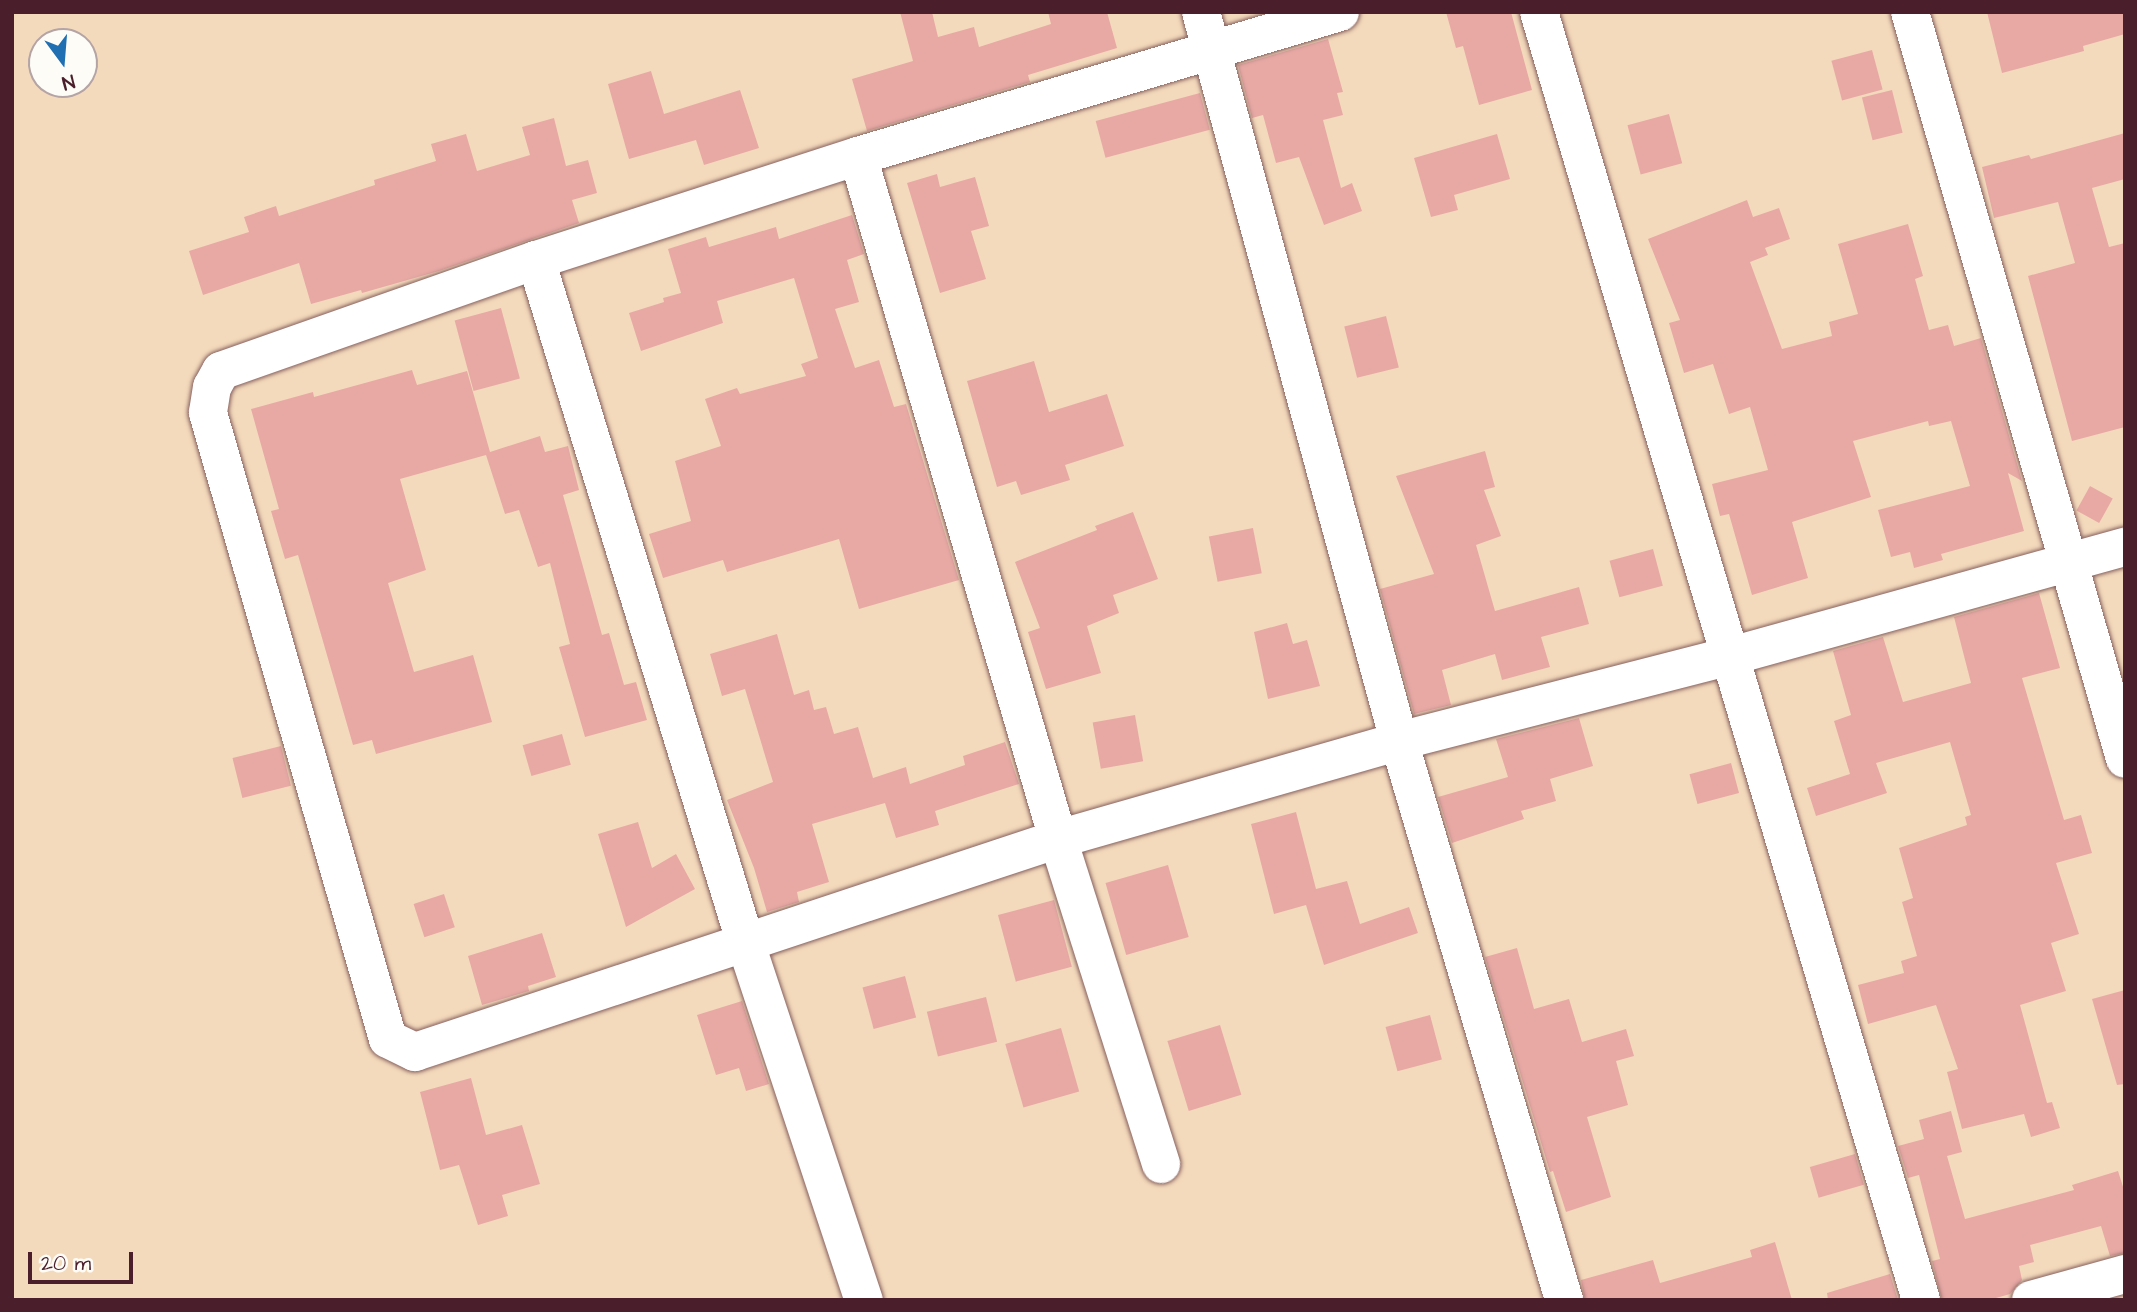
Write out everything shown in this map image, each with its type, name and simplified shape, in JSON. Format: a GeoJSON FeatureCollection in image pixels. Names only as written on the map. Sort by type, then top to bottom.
{"type":"FeatureCollection","features":[{"type":"Feature","properties":{"kind":"street"},"geometry":{"type":"LineString","coordinates":[[1201,12],[1399,741],[1564,1300]]}},
{"type":"Feature","properties":{"kind":"street"},"geometry":{"type":"LineString","coordinates":[[1340,12],[858,156],[536,260],[221,371],[212,387],[208,413],[388,1039],[415,1052],[1058,839],[1399,741],[1731,656],[2125,547]]}},
{"type":"Feature","properties":{"kind":"street"},"geometry":{"type":"LineString","coordinates":[[1539,12],[1921,1300]]}},
{"type":"Feature","properties":{"kind":"street"},"geometry":{"type":"LineString","coordinates":[[1910,12],[2125,759]]}},
{"type":"Feature","properties":{"kind":"street"},"geometry":{"type":"LineString","coordinates":[[858,156],[1058,839],[1161,1164]]}},
{"type":"Feature","properties":{"kind":"street"},"geometry":{"type":"LineString","coordinates":[[536,260],[745,941],[864,1300]]}},
{"type":"Feature","properties":{"kind":"street"},"geometry":{"type":"LineString","coordinates":[[2031,1300],[2125,1274]]}},
{"type":"Feature","properties":{"kind":"building"},"geometry":{"type":"Polygon","coordinates":[[[900,12],[932,12],[938,37],[974,27],[979,47],[1051,24],[1048,12],[1107,12],[1117,48],[1028,75],[1030,82],[867,131],[852,79],[913,61],[900,12]]]}},
{"type":"Feature","properties":{"kind":"building"},"geometry":{"type":"Polygon","coordinates":[[[1446,12],[1511,12],[1532,90],[1479,105],[1463,46],[1456,48],[1446,12]]]}},
{"type":"Feature","properties":{"kind":"building"},"geometry":{"type":"Polygon","coordinates":[[[1987,12],[2125,12],[2125,34],[2083,46],[2084,51],[2002,73],[1987,12]]]}},
{"type":"Feature","properties":{"kind":"building"},"geometry":{"type":"Polygon","coordinates":[[[1328,39],[1343,92],[1337,93],[1343,115],[1323,120],[1341,188],[1352,183],[1362,211],[1324,225],[1299,157],[1276,163],[1263,115],[1252,118],[1238,65],[1328,39]]]}},
{"type":"Feature","properties":{"kind":"building"},"geometry":{"type":"Polygon","coordinates":[[[1872,50],[1883,90],[1842,100],[1831,61],[1872,50]]]}},
{"type":"Feature","properties":{"kind":"building"},"geometry":{"type":"Polygon","coordinates":[[[651,71],[664,114],[740,90],[759,148],[704,165],[696,140],[629,159],[608,84],[651,71]]]}},
{"type":"Feature","properties":{"kind":"building"},"geometry":{"type":"Polygon","coordinates":[[[1892,90],[1903,133],[1873,140],[1862,97],[1892,90]]]}},
{"type":"Feature","properties":{"kind":"building"},"geometry":{"type":"Polygon","coordinates":[[[1200,93],[1210,130],[1106,158],[1096,121],[1200,93]]]}},
{"type":"Feature","properties":{"kind":"building"},"geometry":{"type":"Polygon","coordinates":[[[1669,114],[1682,163],[1641,174],[1627,125],[1669,114]]]}},
{"type":"Feature","properties":{"kind":"building"},"geometry":{"type":"Polygon","coordinates":[[[554,118],[566,166],[588,160],[597,193],[572,200],[579,223],[439,271],[311,304],[299,263],[203,295],[189,251],[249,232],[244,217],[276,206],[279,216],[375,185],[374,180],[436,161],[431,144],[466,134],[477,171],[530,155],[522,127],[554,118]]]}},
{"type":"Feature","properties":{"kind":"building"},"geometry":{"type":"Polygon","coordinates":[[[2125,133],[2125,179],[2092,188],[2109,247],[2125,243],[2125,427],[2072,441],[2028,276],[2075,263],[2058,202],[1994,218],[1982,167],[2029,155],[2031,159],[2125,133]]]}},
{"type":"Feature","properties":{"kind":"building"},"geometry":{"type":"Polygon","coordinates":[[[1497,134],[1510,179],[1454,195],[1458,210],[1431,217],[1414,158],[1497,134]]]}},
{"type":"Feature","properties":{"kind":"building"},"geometry":{"type":"Polygon","coordinates":[[[937,174],[940,187],[975,177],[989,226],[971,231],[986,279],[940,293],[907,183],[937,174]]]}},
{"type":"Feature","properties":{"kind":"building"},"geometry":{"type":"Polygon","coordinates":[[[1747,200],[1753,217],[1779,208],[1790,239],[1765,248],[1768,255],[1750,262],[1782,349],[1832,336],[1829,322],[1858,314],[1838,244],[1908,224],[1923,276],[1915,279],[1929,330],[1948,325],[1954,346],[1981,338],[2022,481],[2008,473],[2024,531],[1941,554],[1943,560],[1914,568],[1910,552],[1891,557],[1878,510],[1970,486],[1951,421],[1929,426],[1928,421],[1853,441],[1871,497],[1792,522],[1808,578],[1752,595],[1729,514],[1720,516],[1712,484],[1768,470],[1750,407],[1729,414],[1713,364],[1684,373],[1669,323],[1680,320],[1648,239],[1747,200]]]}},
{"type":"Feature","properties":{"kind":"building"},"geometry":{"type":"Polygon","coordinates":[[[852,215],[864,254],[847,260],[859,302],[835,309],[855,368],[879,360],[894,407],[906,404],[959,580],[859,609],[839,539],[727,572],[723,560],[663,578],[649,534],[691,521],[675,461],[721,446],[705,399],[737,388],[740,394],[806,376],[801,364],[818,358],[794,278],[717,301],[723,323],[641,351],[629,313],[664,302],[663,298],[681,293],[668,249],[706,237],[709,247],[776,227],[779,239],[852,215]]]}},
{"type":"Feature","properties":{"kind":"building"},"geometry":{"type":"Polygon","coordinates":[[[501,308],[520,379],[474,391],[455,320],[501,308]]]}},
{"type":"Feature","properties":{"kind":"building"},"geometry":{"type":"Polygon","coordinates":[[[1386,316],[1399,367],[1357,378],[1344,326],[1386,316]]]}},
{"type":"Feature","properties":{"kind":"building"},"geometry":{"type":"Polygon","coordinates":[[[1034,361],[1049,412],[1107,394],[1124,446],[1065,465],[1070,480],[1021,495],[1016,481],[997,487],[967,381],[1034,361]]]}},
{"type":"Feature","properties":{"kind":"building"},"geometry":{"type":"Polygon","coordinates":[[[412,370],[417,385],[467,371],[490,452],[540,436],[545,452],[568,446],[579,490],[563,495],[602,635],[609,633],[624,685],[636,682],[647,720],[585,737],[559,647],[570,644],[550,563],[538,567],[519,510],[505,514],[486,455],[400,479],[426,570],[388,583],[414,672],[473,655],[492,722],[376,754],[372,740],[353,745],[298,555],[285,559],[271,511],[279,509],[251,409],[313,392],[314,397],[412,370]]]}},
{"type":"Feature","properties":{"kind":"building"},"geometry":{"type":"Polygon","coordinates":[[[1485,451],[1495,487],[1484,490],[1501,536],[1476,545],[1495,611],[1579,587],[1589,624],[1541,637],[1550,667],[1502,680],[1495,654],[1442,670],[1451,705],[1414,714],[1380,589],[1434,574],[1396,476],[1485,451]]]}},
{"type":"Feature","properties":{"kind":"building"},"geometry":{"type":"Polygon","coordinates":[[[2090,486],[2113,499],[2099,523],[2076,510],[2090,486]]]}},
{"type":"Feature","properties":{"kind":"building"},"geometry":{"type":"Polygon","coordinates":[[[1133,512],[1158,579],[1113,595],[1119,613],[1087,626],[1101,673],[1046,689],[1028,632],[1040,628],[1015,562],[1097,530],[1095,526],[1133,512]]]}},
{"type":"Feature","properties":{"kind":"building"},"geometry":{"type":"Polygon","coordinates":[[[1253,528],[1262,573],[1218,582],[1209,537],[1253,528]]]}},
{"type":"Feature","properties":{"kind":"building"},"geometry":{"type":"Polygon","coordinates":[[[1653,549],[1663,586],[1619,597],[1610,561],[1653,549]]]}},
{"type":"Feature","properties":{"kind":"building"},"geometry":{"type":"Polygon","coordinates":[[[2039,593],[2060,668],[2022,678],[2064,820],[2081,815],[2092,853],[2056,863],[2079,934],[2051,943],[2066,991],[2020,1005],[2047,1103],[2052,1102],[2060,1128],[2031,1137],[2024,1114],[1962,1129],[1947,1072],[1958,1069],[1936,1005],[1868,1024],[1858,985],[1904,973],[1901,961],[1917,956],[1902,902],[1913,898],[1899,848],[1967,825],[1965,817],[1971,815],[1950,742],[1876,763],[1887,793],[1816,816],[1807,788],[1850,774],[1834,721],[1851,715],[1833,651],[1883,637],[1903,702],[1971,683],[1954,617],[2039,593]]]}},
{"type":"Feature","properties":{"kind":"building"},"geometry":{"type":"Polygon","coordinates":[[[1287,623],[1293,644],[1307,640],[1320,686],[1268,699],[1254,632],[1287,623]]]}},
{"type":"Feature","properties":{"kind":"building"},"geometry":{"type":"Polygon","coordinates":[[[777,634],[794,695],[809,690],[814,710],[826,707],[834,734],[858,727],[873,778],[906,767],[910,784],[965,765],[963,756],[1005,742],[1019,784],[935,811],[939,825],[896,838],[885,803],[812,824],[829,882],[797,892],[799,902],[767,912],[754,868],[727,800],[773,782],[745,689],[722,696],[710,654],[777,634]]]}},
{"type":"Feature","properties":{"kind":"building"},"geometry":{"type":"Polygon","coordinates":[[[1135,715],[1143,761],[1101,769],[1093,722],[1135,715]]]}},
{"type":"Feature","properties":{"kind":"building"},"geometry":{"type":"Polygon","coordinates":[[[1579,718],[1593,766],[1550,779],[1556,801],[1521,811],[1524,819],[1452,843],[1438,797],[1508,777],[1496,739],[1579,718]]]}},
{"type":"Feature","properties":{"kind":"building"},"geometry":{"type":"Polygon","coordinates":[[[562,734],[571,765],[531,776],[523,745],[562,734]]]}},
{"type":"Feature","properties":{"kind":"building"},"geometry":{"type":"Polygon","coordinates":[[[281,746],[291,786],[242,798],[232,758],[281,746]]]}},
{"type":"Feature","properties":{"kind":"building"},"geometry":{"type":"Polygon","coordinates":[[[1731,763],[1739,793],[1697,804],[1689,774],[1731,763]]]}},
{"type":"Feature","properties":{"kind":"building"},"geometry":{"type":"Polygon","coordinates":[[[1296,812],[1316,889],[1347,881],[1360,924],[1409,907],[1418,933],[1324,965],[1306,905],[1274,914],[1251,824],[1296,812]]]}},
{"type":"Feature","properties":{"kind":"building"},"geometry":{"type":"Polygon","coordinates":[[[638,822],[652,868],[676,854],[695,889],[626,927],[598,834],[638,822]]]}},
{"type":"Feature","properties":{"kind":"building"},"geometry":{"type":"Polygon","coordinates":[[[1168,865],[1189,937],[1126,955],[1106,883],[1168,865]]]}},
{"type":"Feature","properties":{"kind":"building"},"geometry":{"type":"Polygon","coordinates":[[[444,894],[455,927],[424,937],[414,904],[444,894]]]}},
{"type":"Feature","properties":{"kind":"building"},"geometry":{"type":"Polygon","coordinates":[[[1054,900],[1072,967],[1016,982],[998,915],[1054,900]]]}},
{"type":"Feature","properties":{"kind":"building"},"geometry":{"type":"Polygon","coordinates":[[[542,933],[556,977],[528,986],[529,991],[482,1005],[468,956],[542,933]]]}},
{"type":"Feature","properties":{"kind":"building"},"geometry":{"type":"Polygon","coordinates":[[[1517,948],[1534,1009],[1569,999],[1582,1042],[1626,1029],[1634,1056],[1616,1061],[1628,1105],[1587,1117],[1611,1197],[1566,1212],[1553,1171],[1550,1172],[1485,957],[1517,948]]]}},
{"type":"Feature","properties":{"kind":"building"},"geometry":{"type":"Polygon","coordinates":[[[905,976],[916,1018],[874,1029],[862,987],[905,976]]]}},
{"type":"Feature","properties":{"kind":"building"},"geometry":{"type":"Polygon","coordinates":[[[2125,990],[2125,1084],[2117,1085],[2092,999],[2125,990]]]}},
{"type":"Feature","properties":{"kind":"building"},"geometry":{"type":"Polygon","coordinates":[[[986,997],[997,1042],[938,1056],[927,1012],[986,997]]]}},
{"type":"Feature","properties":{"kind":"building"},"geometry":{"type":"Polygon","coordinates":[[[742,1001],[769,1084],[746,1091],[739,1068],[716,1075],[697,1015],[742,1001]]]}},
{"type":"Feature","properties":{"kind":"building"},"geometry":{"type":"Polygon","coordinates":[[[1430,1015],[1442,1059],[1397,1071],[1386,1027],[1430,1015]]]}},
{"type":"Feature","properties":{"kind":"building"},"geometry":{"type":"Polygon","coordinates":[[[1220,1025],[1241,1095],[1189,1111],[1167,1041],[1220,1025]]]}},
{"type":"Feature","properties":{"kind":"building"},"geometry":{"type":"Polygon","coordinates":[[[1061,1028],[1079,1091],[1023,1107],[1005,1044],[1061,1028]]]}},
{"type":"Feature","properties":{"kind":"building"},"geometry":{"type":"Polygon","coordinates":[[[471,1078],[486,1135],[522,1125],[540,1184],[502,1195],[508,1216],[478,1225],[459,1165],[440,1170],[420,1092],[471,1078]]]}},
{"type":"Feature","properties":{"kind":"building"},"geometry":{"type":"Polygon","coordinates":[[[1951,1111],[1962,1152],[1947,1156],[1965,1219],[2074,1190],[2072,1185],[2118,1171],[2125,1193],[2125,1253],[2110,1256],[2101,1226],[2030,1245],[2034,1262],[2019,1266],[2022,1280],[2010,1294],[1989,1300],[1942,1300],[1932,1261],[1940,1259],[1919,1175],[1908,1178],[1898,1146],[1924,1139],[1919,1120],[1951,1111]]]}},
{"type":"Feature","properties":{"kind":"building"},"geometry":{"type":"Polygon","coordinates":[[[1855,1154],[1864,1185],[1819,1198],[1810,1167],[1855,1154]]]}},
{"type":"Feature","properties":{"kind":"building"},"geometry":{"type":"Polygon","coordinates":[[[1775,1242],[1792,1300],[1585,1300],[1581,1280],[1653,1260],[1660,1283],[1752,1257],[1750,1250],[1775,1242]]]}},
{"type":"Feature","properties":{"kind":"building"},"geometry":{"type":"Polygon","coordinates":[[[1890,1274],[1898,1300],[1828,1300],[1827,1293],[1890,1274]]]}}]}
